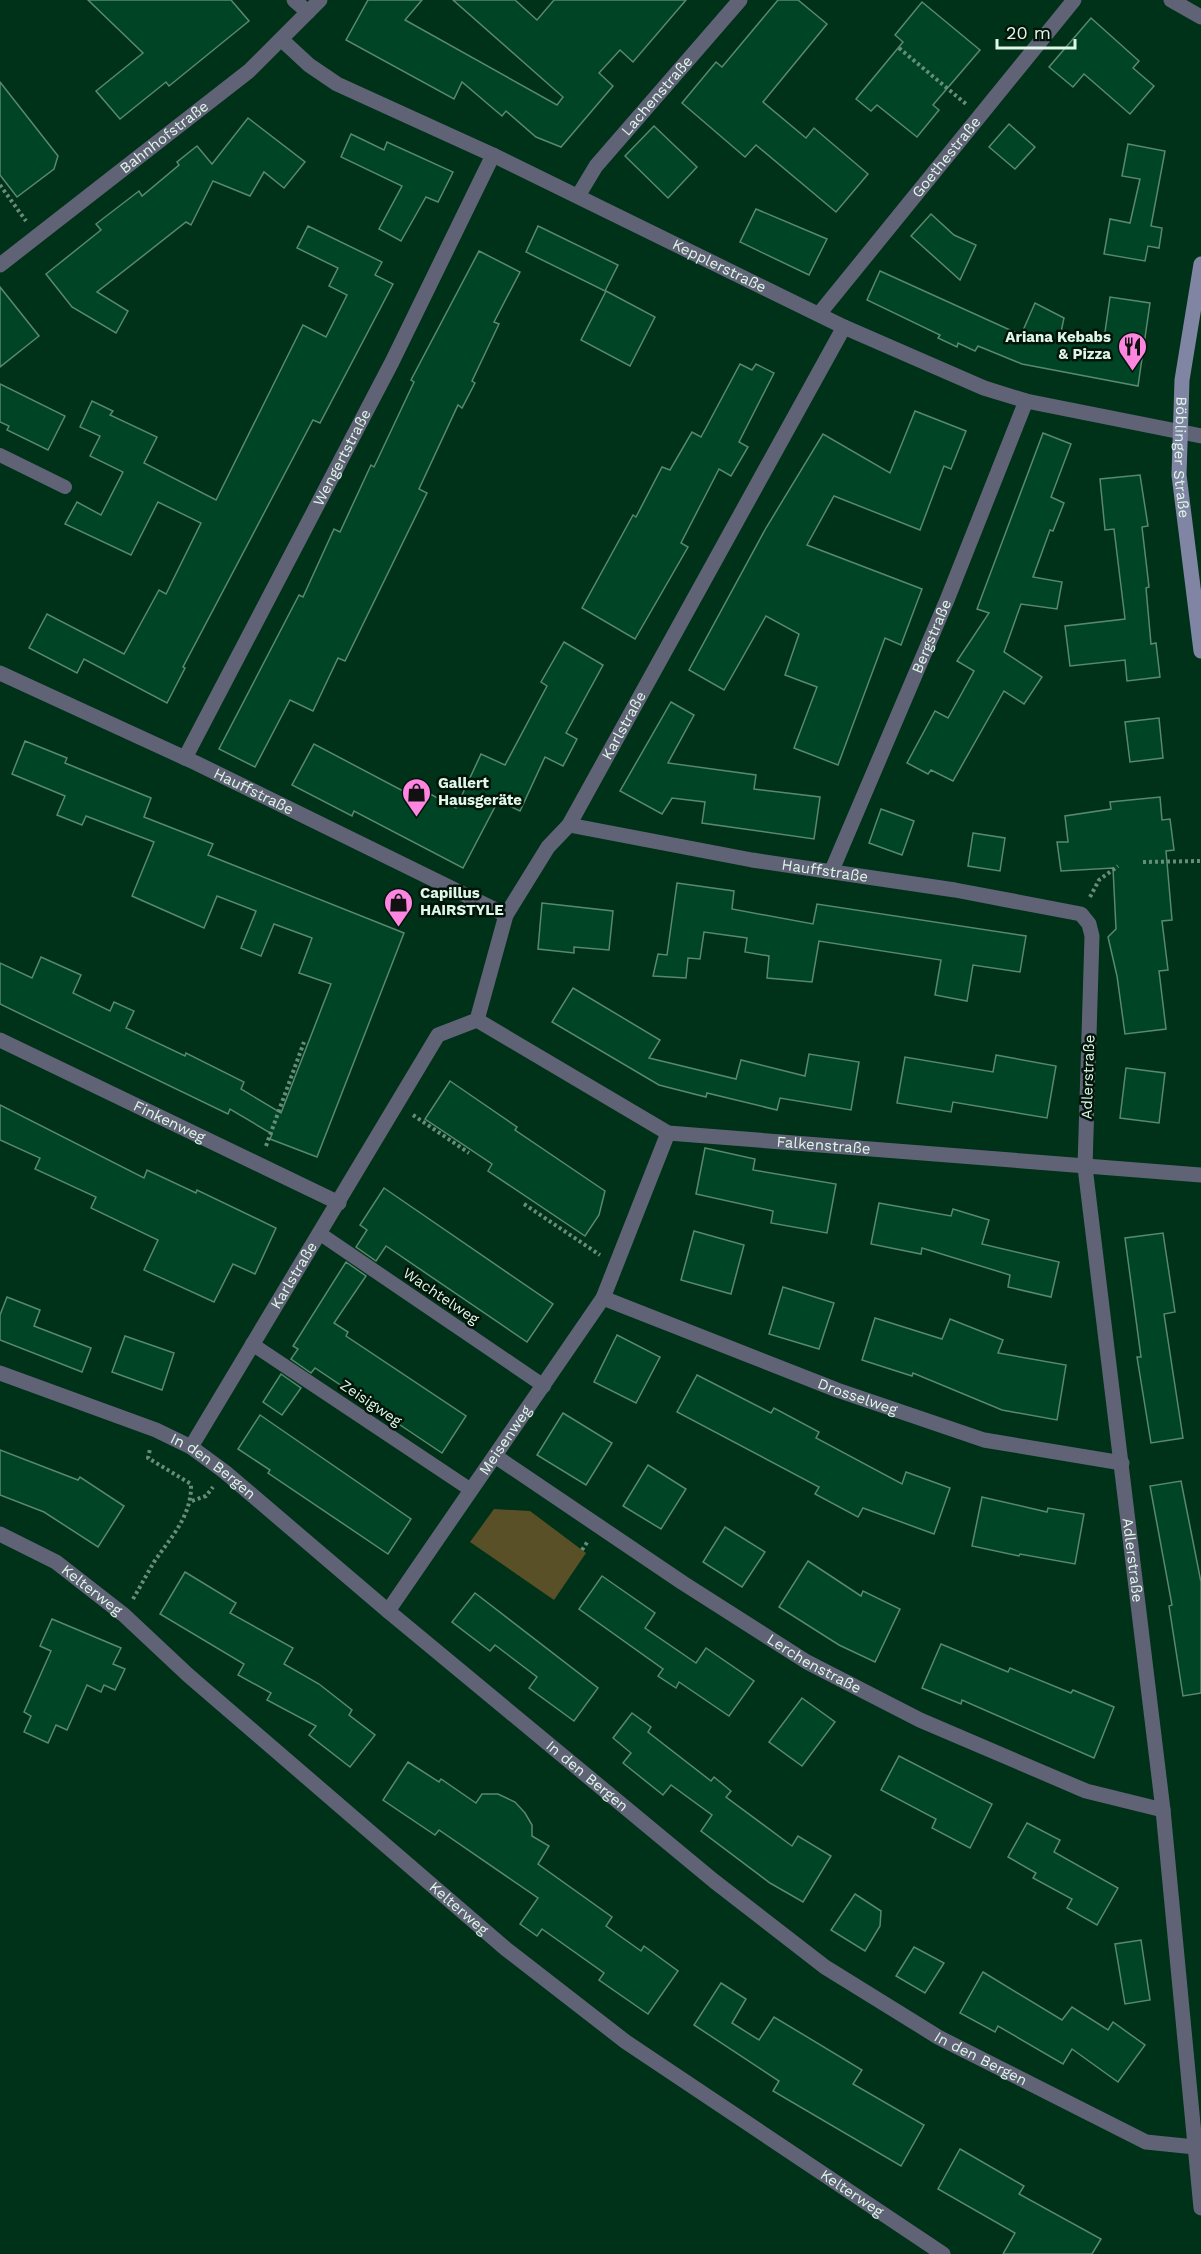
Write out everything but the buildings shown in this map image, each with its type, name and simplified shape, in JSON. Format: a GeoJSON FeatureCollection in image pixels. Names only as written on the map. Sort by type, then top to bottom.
{"type":"FeatureCollection","features":[{"type":"Feature","properties":{"kind":"main road","name":"Böblinger Straße"},"geometry":{"type":"LineString","coordinates":[[1201,264],[1182,380],[1179,434],[1179,475],[1201,651]]}},
{"type":"Feature","properties":{"kind":"street"},"geometry":{"type":"LineString","coordinates":[[294,0],[308,12]]}},
{"type":"Feature","properties":{"kind":"street","name":"Bahnhofstraße"},"geometry":{"type":"LineString","coordinates":[[0,265],[249,71],[320,0]]}},
{"type":"Feature","properties":{"kind":"street","name":"Lachenstraße"},"geometry":{"type":"LineString","coordinates":[[578,196],[596,166],[740,0]]}},
{"type":"Feature","properties":{"kind":"street","name":"Goethestraße"},"geometry":{"type":"LineString","coordinates":[[819,314],[1074,0]]}},
{"type":"Feature","properties":{"kind":"street"},"geometry":{"type":"LineString","coordinates":[[1172,0],[1201,17]]}},
{"type":"Feature","properties":{"kind":"street","name":"Kepplerstraße"},"geometry":{"type":"LineString","coordinates":[[282,40],[309,65],[337,84],[493,155],[844,327],[984,388],[1026,401],[1179,434],[1201,436]]}},
{"type":"Feature","properties":{"kind":"street","name":"Wengertstraße"},"geometry":{"type":"LineString","coordinates":[[185,758],[392,362],[493,155]]}},
{"type":"Feature","properties":{"kind":"street","name":"Karlstraße"},"geometry":{"type":"LineString","coordinates":[[191,1447],[438,1035],[477,1020],[506,915],[548,847],[569,825],[844,327]]}},
{"type":"Feature","properties":{"kind":"street","name":"Bergstraße"},"geometry":{"type":"LineString","coordinates":[[831,870],[947,600],[1026,401]]}},
{"type":"Feature","properties":{"kind":"street","name":"Hauffstraße"},"geometry":{"type":"LineString","coordinates":[[0,673],[185,758],[506,915]]}},
{"type":"Feature","properties":{"kind":"street","name":"Hauffstraße"},"geometry":{"type":"LineString","coordinates":[[569,825],[752,860],[831,870],[1081,914]]}},
{"type":"Feature","properties":{"kind":"street","name":"Adlerstraße"},"geometry":{"type":"LineString","coordinates":[[1081,914],[1089,924],[1092,936],[1085,1167],[1163,1810],[1201,2208]]}},
{"type":"Feature","properties":{"kind":"street","name":"Falkenstraße"},"geometry":{"type":"LineString","coordinates":[[477,1020],[668,1133],[1201,1175]]}},
{"type":"Feature","properties":{"kind":"street","name":"Finkenweg"},"geometry":{"type":"LineString","coordinates":[[0,1040],[339,1203]]}},
{"type":"Feature","properties":{"kind":"street","name":"Meisenweg"},"geometry":{"type":"LineString","coordinates":[[388,1611],[603,1298],[668,1133]]}},
{"type":"Feature","properties":{"kind":"street","name":"Drosselweg"},"geometry":{"type":"LineString","coordinates":[[603,1298],[837,1390],[984,1440],[1122,1463]]}},
{"type":"Feature","properties":{"kind":"street","name":"In den Bergen"},"geometry":{"type":"LineString","coordinates":[[0,1373],[156,1430],[191,1447],[225,1472],[388,1611],[714,1881],[825,1967],[938,2037],[1146,2142],[1195,2147]]}},
{"type":"Feature","properties":{"kind":"street","name":"Lerchenstraße"},"geometry":{"type":"LineString","coordinates":[[495,1456],[683,1583],[815,1666],[920,1720],[1086,1791],[1163,1810]]}},
{"type":"Feature","properties":{"kind":"street","name":"Kelterweg"},"geometry":{"type":"LineString","coordinates":[[0,1534],[56,1562],[124,1615],[189,1675],[516,1956],[626,2042],[943,2254]]}},
{"type":"Feature","properties":{"kind":"lane"},"geometry":{"type":"LineString","coordinates":[[0,455],[65,487]]}},
{"type":"Feature","properties":{"kind":"lane","name":"Wachtelweg"},"geometry":{"type":"LineString","coordinates":[[319,1233],[544,1386]]}},
{"type":"Feature","properties":{"kind":"lane","name":"Zeisigweg"},"geometry":{"type":"LineString","coordinates":[[252,1344],[471,1490]]}},
{"type":"Feature","properties":{"kind":"path"},"geometry":{"type":"LineString","coordinates":[[899,48],[980,116]]}},
{"type":"Feature","properties":{"kind":"path"},"geometry":{"type":"LineString","coordinates":[[0,185],[37,236]]}},
{"type":"Feature","properties":{"kind":"path"},"geometry":{"type":"LineString","coordinates":[[1143,862],[1201,861]]}},
{"type":"Feature","properties":{"kind":"path"},"geometry":{"type":"LineString","coordinates":[[1081,914],[1099,880],[1118,866]]}},
{"type":"Feature","properties":{"kind":"path"},"geometry":{"type":"LineString","coordinates":[[259,1163],[304,1042]]}},
{"type":"Feature","properties":{"kind":"path"},"geometry":{"type":"LineString","coordinates":[[397,1104],[469,1153]]}},
{"type":"Feature","properties":{"kind":"path"},"geometry":{"type":"LineString","coordinates":[[524,1204],[615,1265]]}},
{"type":"Feature","properties":{"kind":"path"},"geometry":{"type":"LineString","coordinates":[[124,1615],[154,1563],[177,1532],[192,1501],[191,1484],[148,1458],[156,1430]]}},
{"type":"Feature","properties":{"kind":"shaded area"},"geometry":{"type":"Polygon","coordinates":[[[494,1509],[530,1511],[586,1553],[554,1600],[470,1542],[494,1509]]]}},
{"type":"Feature","properties":{"kind":"place","name":"Ariana Kebabs & Pizza"},"geometry":{"type":"Point","coordinates":[1132,372]}},
{"type":"Feature","properties":{"kind":"place","name":"Gallert Hausgeräte"},"geometry":{"type":"Point","coordinates":[417,818]}},
{"type":"Feature","properties":{"kind":"place","name":"Capillus HAIRSTYLE"},"geometry":{"type":"Point","coordinates":[399,928]}}]}
